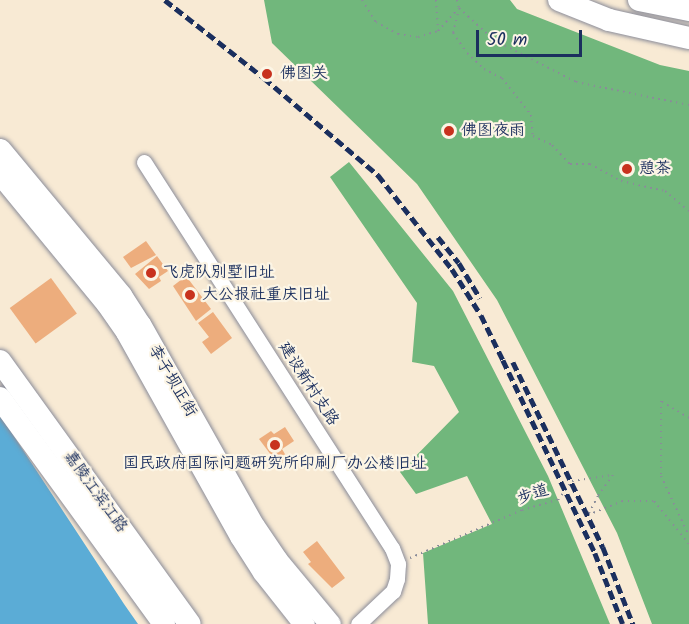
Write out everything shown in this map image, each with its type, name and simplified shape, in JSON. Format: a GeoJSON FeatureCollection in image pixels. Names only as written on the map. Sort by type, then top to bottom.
{"type":"FeatureCollection","features":[{"type":"Feature","properties":{"kind":"main road"},"geometry":{"type":"LineString","coordinates":[[560,0],[609,20],[689,38]]}},
{"type":"Feature","properties":{"kind":"main road"},"geometry":{"type":"LineString","coordinates":[[639,0],[689,10]]}},
{"type":"Feature","properties":{"kind":"main road","name":"李子坝正街"},"geometry":{"type":"LineString","coordinates":[[0,149],[93,273],[240,536],[330,624]]}},
{"type":"Feature","properties":{"kind":"main road","name":"李子坝正街"},"geometry":{"type":"LineString","coordinates":[[0,174],[93,273]]}},
{"type":"Feature","properties":{"kind":"main road","name":"嘉陵江滨江路"},"geometry":{"type":"LineString","coordinates":[[0,361],[190,624]]}},
{"type":"Feature","properties":{"kind":"main road","name":"嘉陵江滨江路"},"geometry":{"type":"LineString","coordinates":[[0,398],[164,624]]}},
{"type":"Feature","properties":{"kind":"main road","name":"李子坝正街"},"geometry":{"type":"LineString","coordinates":[[270,566],[304,624]]}},
{"type":"Feature","properties":{"kind":"street","name":"建设新村支路"},"geometry":{"type":"LineString","coordinates":[[144,162],[392,548],[398,564]]}},
{"type":"Feature","properties":{"kind":"street"},"geometry":{"type":"LineString","coordinates":[[358,624],[393,591],[398,564]]}},
{"type":"Feature","properties":{"kind":"path"},"geometry":{"type":"LineString","coordinates":[[362,0],[376,22],[398,34],[418,37],[438,31],[459,8]]}},
{"type":"Feature","properties":{"kind":"path"},"geometry":{"type":"LineString","coordinates":[[436,0],[438,31]]}},
{"type":"Feature","properties":{"kind":"path"},"geometry":{"type":"LineString","coordinates":[[457,0],[459,8],[453,33],[467,53],[484,69],[501,78],[531,115],[532,136],[552,145],[570,164],[590,164],[621,182],[665,191],[689,211]]}},
{"type":"Feature","properties":{"kind":"path"},"geometry":{"type":"LineString","coordinates":[[459,8],[494,40],[576,82],[689,105]]}},
{"type":"Feature","properties":{"kind":"path"},"geometry":{"type":"LineString","coordinates":[[689,418],[661,401],[661,476],[689,536]]}},
{"type":"Feature","properties":{"kind":"path","name":"步道"},"geometry":{"type":"LineString","coordinates":[[398,564],[522,510],[558,500],[572,481],[613,475],[588,515],[622,501],[654,501],[689,544]]}},
{"type":"Feature","properties":{"kind":"green space"},"geometry":{"type":"Polygon","coordinates":[[[264,0],[510,0],[517,9],[660,65],[689,71],[689,624],[652,624],[617,533],[497,300],[417,184],[272,43],[264,0]]]}},
{"type":"Feature","properties":{"kind":"green space"},"geometry":{"type":"Polygon","coordinates":[[[349,162],[453,291],[548,476],[610,624],[428,624],[423,553],[492,524],[467,476],[416,494],[400,472],[459,412],[434,366],[412,362],[417,303],[330,177],[349,162]]]}},
{"type":"Feature","properties":{"kind":"water"},"geometry":{"type":"Polygon","coordinates":[[[0,415],[124,604],[138,624],[0,624],[0,415]]]}},
{"type":"Feature","properties":{"kind":"building","name":"飞虎队别墅旧址"},"geometry":{"type":"Polygon","coordinates":[[[146,241],[156,255],[131,268],[123,257],[146,241]]]}},
{"type":"Feature","properties":{"kind":"building","name":"飞虎队别墅旧址"},"geometry":{"type":"Polygon","coordinates":[[[157,256],[168,271],[159,277],[161,281],[149,289],[135,274],[157,256]]]}},
{"type":"Feature","properties":{"kind":"building","name":"大公报社重庆旧址"},"geometry":{"type":"Polygon","coordinates":[[[186,276],[211,309],[196,321],[173,286],[186,276]]]}},
{"type":"Feature","properties":{"kind":"building"},"geometry":{"type":"Polygon","coordinates":[[[51,278],[77,314],[36,344],[10,308],[51,278]]]}},
{"type":"Feature","properties":{"kind":"building","name":"大公报社重庆旧址"},"geometry":{"type":"Polygon","coordinates":[[[213,312],[232,338],[211,354],[202,342],[209,337],[198,323],[213,312]]]}},
{"type":"Feature","properties":{"kind":"building","name":"国民政府国际问题研究所印刷厂办公楼旧址"},"geometry":{"type":"Polygon","coordinates":[[[285,427],[294,441],[282,449],[289,461],[280,467],[259,439],[271,431],[274,434],[285,427]]]}},
{"type":"Feature","properties":{"kind":"building"},"geometry":{"type":"Polygon","coordinates":[[[317,541],[345,578],[332,588],[308,564],[311,562],[303,552],[317,541]]]}},
{"type":"Feature","properties":{"kind":"railway"},"geometry":{"type":"LineString","coordinates":[[165,0],[264,78],[378,175],[452,269],[481,315],[503,360],[595,553],[623,624]]}},
{"type":"Feature","properties":{"kind":"railway"},"geometry":{"type":"LineString","coordinates":[[438,237],[459,263],[480,298]]}},
{"type":"Feature","properties":{"kind":"railway"},"geometry":{"type":"LineString","coordinates":[[513,362],[603,547],[633,624]]}},
{"type":"Feature","properties":{"kind":"place","name":"佛图关"},"geometry":{"type":"Point","coordinates":[267,74]}},
{"type":"Feature","properties":{"kind":"place","name":"佛图夜雨"},"geometry":{"type":"Point","coordinates":[449,131]}},
{"type":"Feature","properties":{"kind":"place","name":"憩茶"},"geometry":{"type":"Point","coordinates":[627,169]}},
{"type":"Feature","properties":{"kind":"place","name":"飞虎队别墅旧址"},"geometry":{"type":"Point","coordinates":[151,273]}},
{"type":"Feature","properties":{"kind":"place","name":"大公报社重庆旧址"},"geometry":{"type":"Point","coordinates":[190,295]}},
{"type":"Feature","properties":{"kind":"place","name":"国民政府国际问题研究所印刷厂办公楼旧址"},"geometry":{"type":"Point","coordinates":[275,445]}}]}
